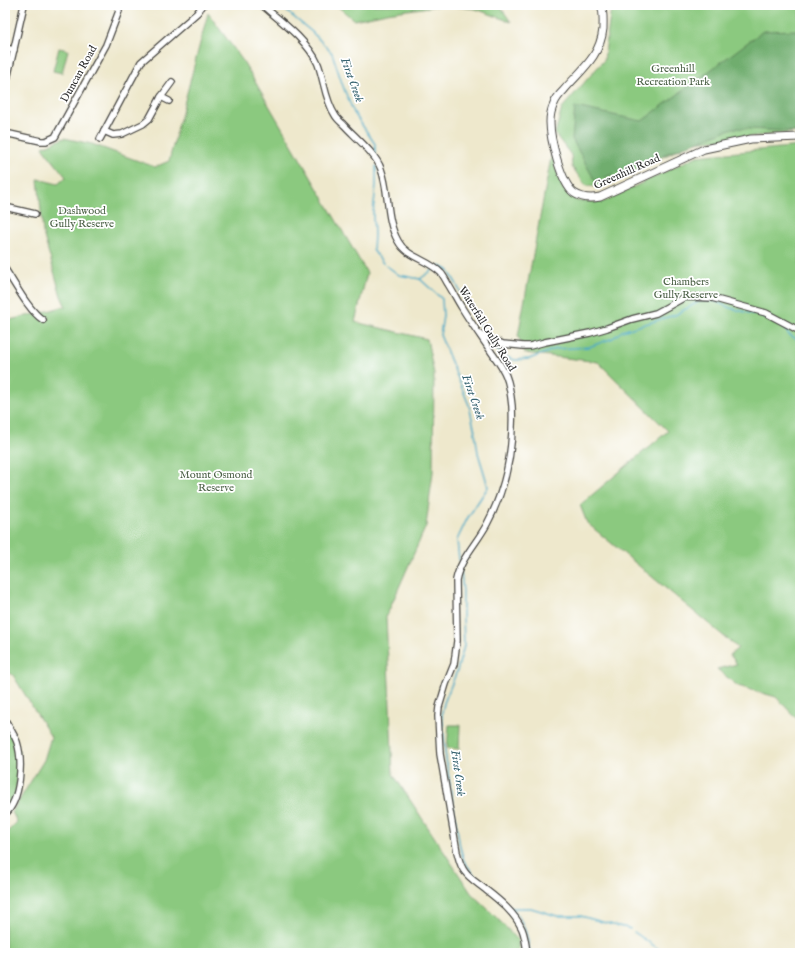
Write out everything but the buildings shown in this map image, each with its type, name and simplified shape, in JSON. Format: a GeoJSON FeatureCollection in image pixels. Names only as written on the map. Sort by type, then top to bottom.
{"type":"FeatureCollection","features":[{"type":"Feature","properties":{"kind":"main road","name":"Greenhill Road"},"geometry":{"type":"LineString","coordinates":[[601,5],[604,15],[601,40],[598,50],[588,64],[558,96],[551,112],[550,123],[561,173],[569,188],[579,196],[590,199],[600,197],[704,149],[751,139],[800,137]]}},
{"type":"Feature","properties":{"kind":"street"},"geometry":{"type":"LineString","coordinates":[[5,88],[24,5]]}},
{"type":"Feature","properties":{"kind":"street","name":"Duncan Road"},"geometry":{"type":"LineString","coordinates":[[5,133],[42,141],[55,137],[106,45],[119,11],[118,5]]}},
{"type":"Feature","properties":{"kind":"street"},"geometry":{"type":"LineString","coordinates":[[100,139],[141,62],[197,13],[203,5]]}},
{"type":"Feature","properties":{"kind":"street","name":"Waterfall Gully Road"},"geometry":{"type":"LineString","coordinates":[[262,5],[286,24],[312,54],[318,64],[331,108],[336,117],[369,152],[380,167],[386,182],[393,231],[398,242],[402,248],[410,254],[433,266],[441,273],[463,309],[499,362],[506,376],[510,390],[512,408],[510,447],[506,473],[498,502],[486,525],[457,572],[457,641],[454,664],[446,684],[439,707],[438,716],[440,754],[460,864],[464,872],[495,897],[513,915],[522,929],[527,953]]}},
{"type":"Feature","properties":{"kind":"street"},"geometry":{"type":"LineString","coordinates":[[5,48],[14,50]]}},
{"type":"Feature","properties":{"kind":"street"},"geometry":{"type":"LineString","coordinates":[[104,131],[113,135],[122,134],[143,124],[149,119],[161,97],[172,82]]}},
{"type":"Feature","properties":{"kind":"street"},"geometry":{"type":"LineString","coordinates":[[161,97],[169,101]]}},
{"type":"Feature","properties":{"kind":"street"},"geometry":{"type":"LineString","coordinates":[[5,208],[35,214]]}},
{"type":"Feature","properties":{"kind":"street"},"geometry":{"type":"LineString","coordinates":[[5,269],[24,298],[39,317],[44,320]]}},
{"type":"Feature","properties":{"kind":"street"},"geometry":{"type":"LineString","coordinates":[[480,335],[503,344],[530,346],[607,328],[667,308],[685,297],[712,298],[766,313],[800,331]]}},
{"type":"Feature","properties":{"kind":"street"},"geometry":{"type":"LineString","coordinates":[[5,720],[17,743],[20,764],[16,796],[12,806],[5,814]]}},
{"type":"Feature","properties":{"kind":"green space"},"geometry":{"type":"Polygon","coordinates":[[[336,5],[443,5],[387,13],[354,20],[336,5]]]}},
{"type":"Feature","properties":{"kind":"green space"},"geometry":{"type":"Polygon","coordinates":[[[443,5],[499,5],[511,22],[476,9],[443,5]]]}},
{"type":"Feature","properties":{"kind":"green space","name":"Greenhill Recreation Park"},"geometry":{"type":"Polygon","coordinates":[[[608,5],[800,5],[800,132],[694,142],[601,187],[586,186],[572,167],[571,155],[555,134],[562,108],[604,60],[611,8],[608,5]]]}},
{"type":"Feature","properties":{"kind":"green space","name":"Mount Osmond Reserve"},"geometry":{"type":"Polygon","coordinates":[[[208,13],[243,61],[367,273],[355,322],[427,339],[434,374],[433,472],[426,526],[386,617],[393,774],[471,893],[518,940],[519,953],[5,953],[5,834],[17,822],[12,812],[44,760],[51,737],[13,675],[5,671],[5,321],[66,307],[61,296],[43,233],[38,179],[58,184],[66,177],[43,147],[64,138],[92,144],[155,167],[169,161],[208,13]]]}},
{"type":"Feature","properties":{"kind":"green space"},"geometry":{"type":"Polygon","coordinates":[[[800,30],[800,132],[733,128],[595,181],[572,139],[575,107],[642,121],[763,31],[800,30]]]}},
{"type":"Feature","properties":{"kind":"green space"},"geometry":{"type":"Polygon","coordinates":[[[59,48],[68,50],[62,73],[53,71],[59,48]]]}},
{"type":"Feature","properties":{"kind":"green space","name":"Chambers Gully Reserve"},"geometry":{"type":"Polygon","coordinates":[[[800,146],[800,722],[776,697],[738,686],[717,669],[737,664],[730,655],[738,648],[587,523],[580,505],[668,431],[598,362],[525,353],[518,336],[552,152],[563,188],[577,201],[603,202],[697,156],[800,146]]]}},
{"type":"Feature","properties":{"kind":"green space"},"geometry":{"type":"Polygon","coordinates":[[[5,720],[19,751],[16,796],[5,814],[5,720]]]}},
{"type":"Feature","properties":{"kind":"green space"},"geometry":{"type":"Polygon","coordinates":[[[449,725],[460,725],[459,749],[447,748],[449,725]]]}},
{"type":"Feature","properties":{"kind":"waterway","name":"First Creek"},"geometry":{"type":"LineString","coordinates":[[279,5],[312,32],[332,53],[354,113],[375,144],[375,154]]}},
{"type":"Feature","properties":{"kind":"waterway","name":"First Creek"},"geometry":{"type":"LineString","coordinates":[[376,166],[373,214],[373,250],[383,263]]}},
{"type":"Feature","properties":{"kind":"waterway","name":"First Creek"},"geometry":{"type":"LineString","coordinates":[[387,266],[399,275],[420,279],[442,299],[443,316],[440,335],[469,405],[478,453],[488,487],[467,519],[457,540],[459,560]]}},
{"type":"Feature","properties":{"kind":"waterway"},"geometry":{"type":"LineString","coordinates":[[438,267],[440,266],[448,270],[462,296],[469,302],[484,331]]}},
{"type":"Feature","properties":{"kind":"waterway"},"geometry":{"type":"LineString","coordinates":[[420,279],[434,269]]}},
{"type":"Feature","properties":{"kind":"waterway"},"geometry":{"type":"LineString","coordinates":[[490,342],[503,356],[515,360],[529,359],[556,349],[589,347],[613,338],[622,331],[675,315],[700,301],[715,301],[730,308],[765,317],[783,326],[789,335],[800,341]]}},
{"type":"Feature","properties":{"kind":"waterway","name":"First Creek"},"geometry":{"type":"LineString","coordinates":[[461,572],[464,646],[457,671],[444,703],[442,713],[445,752],[460,847],[464,861],[474,875],[492,891]]}},
{"type":"Feature","properties":{"kind":"waterway","name":"First Creek"},"geometry":{"type":"LineString","coordinates":[[508,905],[518,916],[524,927],[530,953]]}},
{"type":"Feature","properties":{"kind":"waterway"},"geometry":{"type":"LineString","coordinates":[[513,908],[531,908],[557,916],[581,916],[630,929]]}},
{"type":"Feature","properties":{"kind":"waterway"},"geometry":{"type":"LineString","coordinates":[[634,932],[660,950],[669,953]]}},
{"type":"Feature","properties":{"kind":"park label","name":"Dashwood Gully Reserve"},"geometry":{"type":"Point","coordinates":[82,217]}}]}
